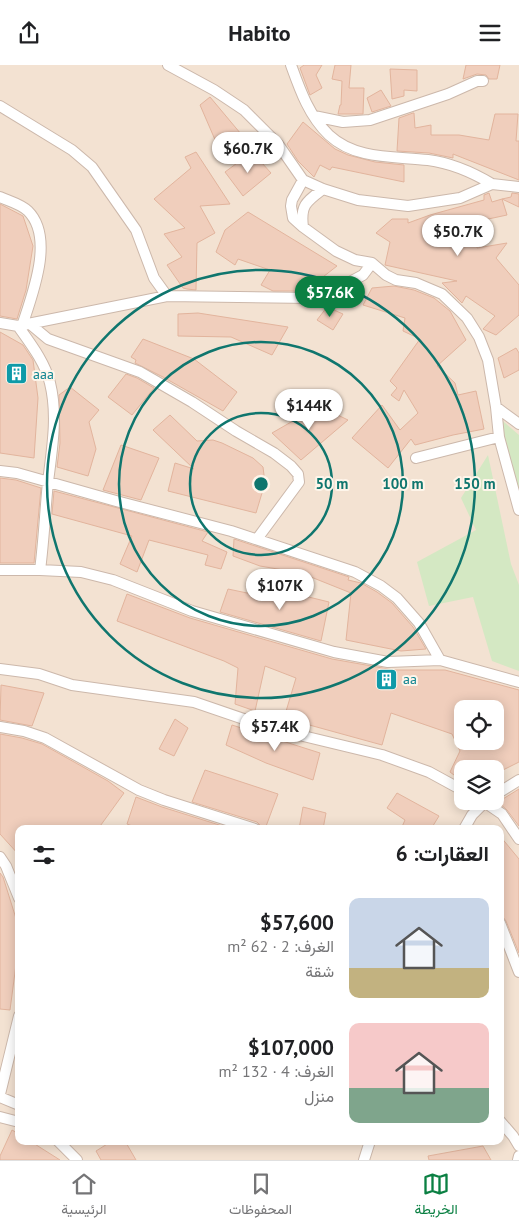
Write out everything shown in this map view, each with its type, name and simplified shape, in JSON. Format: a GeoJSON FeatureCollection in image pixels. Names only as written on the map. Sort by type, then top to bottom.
{"type":"FeatureCollection","features":[{"type":"Feature","properties":{"kind":"street"},"geometry":{"type":"LineString","coordinates":[[168,65],[214,90],[250,115],[278,144],[303,180],[323,189],[358,199],[408,206],[460,198],[492,184]]}},
{"type":"Feature","properties":{"kind":"street"},"geometry":{"type":"LineString","coordinates":[[291,65],[301,92],[314,116],[330,135],[359,152],[445,164],[469,172],[492,184],[519,187]]}},
{"type":"Feature","properties":{"kind":"street"},"geometry":{"type":"LineString","coordinates":[[314,116],[343,122],[370,121],[448,94],[478,81],[483,81]]}},
{"type":"Feature","properties":{"kind":"street"},"geometry":{"type":"LineString","coordinates":[[0,105],[72,150],[92,167],[136,230],[154,278],[167,296]]}},
{"type":"Feature","properties":{"kind":"street"},"geometry":{"type":"LineString","coordinates":[[303,180],[292,200],[291,206],[293,218],[303,227],[336,251],[355,260],[372,263],[386,275],[396,280],[416,283],[442,294],[467,318],[479,337],[488,360],[499,437],[519,510]]}},
{"type":"Feature","properties":{"kind":"street"},"geometry":{"type":"LineString","coordinates":[[303,227],[302,215],[307,201],[323,189]]}},
{"type":"Feature","properties":{"kind":"street"},"geometry":{"type":"LineString","coordinates":[[0,197],[20,205],[28,211],[38,226],[41,236],[40,262],[24,325],[50,381],[53,401],[53,434],[45,536],[40,569]]}},
{"type":"Feature","properties":{"kind":"street"},"geometry":{"type":"LineString","coordinates":[[0,323],[24,325],[167,296],[311,298],[333,291],[353,281],[363,275],[372,263]]}},
{"type":"Feature","properties":{"kind":"street"},"geometry":{"type":"LineString","coordinates":[[24,325],[48,339],[140,372],[274,453],[291,466],[298,474],[299,482],[257,539]]}},
{"type":"Feature","properties":{"kind":"street"},"geometry":{"type":"LineString","coordinates":[[496,407],[519,424]]}},
{"type":"Feature","properties":{"kind":"street"},"geometry":{"type":"LineString","coordinates":[[416,458],[499,437]]}},
{"type":"Feature","properties":{"kind":"street"},"geometry":{"type":"LineString","coordinates":[[0,471],[17,473],[48,483],[231,531],[355,572],[381,586],[397,598],[419,623],[440,660]]}},
{"type":"Feature","properties":{"kind":"street"},"geometry":{"type":"LineString","coordinates":[[0,570],[40,569],[81,572],[114,580],[192,611],[334,652],[388,662],[440,660],[519,682]]}},
{"type":"Feature","properties":{"kind":"street"},"geometry":{"type":"LineString","coordinates":[[0,669],[39,673],[72,685],[194,702],[270,727],[382,755],[429,771],[454,785]]}},
{"type":"Feature","properties":{"kind":"street"},"geometry":{"type":"LineString","coordinates":[[0,727],[24,731],[45,738],[164,800],[242,825]]}},
{"type":"Feature","properties":{"kind":"street"},"geometry":{"type":"LineString","coordinates":[[504,789],[519,779]]}},
{"type":"Feature","properties":{"kind":"street"},"geometry":{"type":"LineString","coordinates":[[466,825],[477,810]]}},
{"type":"Feature","properties":{"kind":"street"},"geometry":{"type":"LineString","coordinates":[[497,810],[502,814],[519,839]]}},
{"type":"Feature","properties":{"kind":"street"},"geometry":{"type":"LineString","coordinates":[[3,862],[15,870]]}},
{"type":"Feature","properties":{"kind":"street"},"geometry":{"type":"LineString","coordinates":[[3,862],[15,889]]}},
{"type":"Feature","properties":{"kind":"street"},"geometry":{"type":"LineString","coordinates":[[504,933],[519,972]]}},
{"type":"Feature","properties":{"kind":"street"},"geometry":{"type":"LineString","coordinates":[[15,1033],[0,1095],[15,1103]]}},
{"type":"Feature","properties":{"kind":"street"},"geometry":{"type":"LineString","coordinates":[[0,1117],[15,1121]]}},
{"type":"Feature","properties":{"kind":"street"},"geometry":{"type":"LineString","coordinates":[[504,1125],[513,1135],[519,1146]]}},
{"type":"Feature","properties":{"kind":"street"},"geometry":{"type":"LineString","coordinates":[[62,1145],[77,1160]]}},
{"type":"Feature","properties":{"kind":"street"},"geometry":{"type":"LineString","coordinates":[[364,1160],[369,1145]]}},
{"type":"Feature","properties":{"kind":"street"},"geometry":{"type":"LineString","coordinates":[[518,1160],[519,1156]]}},
{"type":"Feature","properties":{"kind":"shaded area"},"geometry":{"type":"Polygon","coordinates":[[[0,65],[519,65],[519,1160],[0,1160],[0,65]]]}},
{"type":"Feature","properties":{"kind":"green space"},"geometry":{"type":"Polygon","coordinates":[[[496,415],[519,435],[519,494],[496,415]]]}},
{"type":"Feature","properties":{"kind":"green space"},"geometry":{"type":"Polygon","coordinates":[[[488,455],[511,564],[519,585],[519,671],[492,661],[473,597],[429,606],[417,562],[476,530],[461,498],[488,455]]]}},
{"type":"Feature","properties":{"kind":"building"},"geometry":{"type":"Polygon","coordinates":[[[304,65],[322,65],[316,75],[322,88],[310,95],[300,68],[304,65]]]}},
{"type":"Feature","properties":{"kind":"building"},"geometry":{"type":"Polygon","coordinates":[[[335,65],[351,65],[349,88],[364,88],[363,114],[338,114],[341,105],[342,81],[332,79],[335,65]]]}},
{"type":"Feature","properties":{"kind":"building"},"geometry":{"type":"Polygon","coordinates":[[[466,65],[500,65],[497,79],[489,79],[486,75],[477,74],[463,79],[466,65]]]}},
{"type":"Feature","properties":{"kind":"building"},"geometry":{"type":"Polygon","coordinates":[[[390,69],[417,70],[417,91],[404,90],[404,96],[392,99],[390,69]]]}},
{"type":"Feature","properties":{"kind":"building"},"geometry":{"type":"Polygon","coordinates":[[[381,90],[391,106],[372,112],[367,98],[381,90]]]}},
{"type":"Feature","properties":{"kind":"building"},"geometry":{"type":"Polygon","coordinates":[[[210,97],[241,134],[216,142],[200,105],[210,97]]]}},
{"type":"Feature","properties":{"kind":"building"},"geometry":{"type":"Polygon","coordinates":[[[414,113],[415,128],[431,125],[431,135],[459,135],[489,140],[495,114],[518,114],[516,141],[519,141],[519,180],[453,154],[453,158],[429,153],[397,151],[399,118],[414,113]]]}},
{"type":"Feature","properties":{"kind":"building"},"geometry":{"type":"Polygon","coordinates":[[[303,122],[335,149],[348,155],[375,162],[404,165],[404,182],[332,167],[330,170],[320,165],[314,177],[298,161],[287,144],[303,122]]]}},
{"type":"Feature","properties":{"kind":"building"},"geometry":{"type":"Polygon","coordinates":[[[196,152],[230,204],[200,206],[215,233],[197,243],[196,290],[183,288],[167,265],[182,257],[164,234],[185,228],[154,199],[191,168],[185,157],[196,152]]]}},
{"type":"Feature","properties":{"kind":"building"},"geometry":{"type":"Polygon","coordinates":[[[252,152],[271,173],[243,196],[225,172],[252,152]]]}},
{"type":"Feature","properties":{"kind":"building"},"geometry":{"type":"Polygon","coordinates":[[[489,193],[492,202],[502,199],[507,215],[479,221],[477,248],[507,243],[496,258],[519,285],[519,315],[496,335],[483,329],[495,316],[466,296],[462,303],[442,283],[457,281],[385,265],[390,242],[376,233],[392,219],[408,219],[408,223],[484,200],[484,195],[489,193]]]}},
{"type":"Feature","properties":{"kind":"building"},"geometry":{"type":"Polygon","coordinates":[[[512,193],[519,194],[519,207],[502,199],[511,197],[512,193]]]}},
{"type":"Feature","properties":{"kind":"building"},"geometry":{"type":"Polygon","coordinates":[[[0,204],[23,216],[33,246],[26,290],[17,319],[0,316],[0,204]]]}},
{"type":"Feature","properties":{"kind":"building"},"geometry":{"type":"Polygon","coordinates":[[[248,212],[337,266],[305,291],[273,291],[261,285],[270,270],[238,259],[235,265],[216,252],[225,230],[248,212]]]}},
{"type":"Feature","properties":{"kind":"building"},"geometry":{"type":"Polygon","coordinates":[[[394,286],[414,290],[434,298],[450,311],[466,340],[437,366],[455,383],[458,395],[476,391],[484,429],[415,445],[411,439],[388,468],[352,438],[382,405],[400,430],[418,413],[404,390],[399,401],[391,395],[397,388],[390,381],[420,339],[403,331],[405,318],[363,305],[372,288],[394,286]]]}},
{"type":"Feature","properties":{"kind":"building"},"geometry":{"type":"Polygon","coordinates":[[[327,307],[343,314],[333,330],[317,320],[327,307]]]}},
{"type":"Feature","properties":{"kind":"building"},"geometry":{"type":"Polygon","coordinates":[[[198,313],[288,327],[272,355],[231,337],[178,336],[178,314],[198,313]]]}},
{"type":"Feature","properties":{"kind":"building","name":"aaa"},"geometry":{"type":"Polygon","coordinates":[[[0,332],[23,345],[33,360],[38,398],[34,458],[0,453],[0,332]]]}},
{"type":"Feature","properties":{"kind":"building"},"geometry":{"type":"Polygon","coordinates":[[[143,339],[194,359],[237,392],[223,411],[135,363],[136,360],[131,357],[143,339]]]}},
{"type":"Feature","properties":{"kind":"building"},"geometry":{"type":"Polygon","coordinates":[[[516,348],[519,353],[519,370],[504,378],[498,358],[516,348]]]}},
{"type":"Feature","properties":{"kind":"building"},"geometry":{"type":"Polygon","coordinates":[[[126,374],[154,388],[132,415],[108,397],[126,374]]]}},
{"type":"Feature","properties":{"kind":"building"},"geometry":{"type":"Polygon","coordinates":[[[70,387],[99,410],[89,422],[96,449],[88,476],[57,467],[60,443],[59,395],[70,387]]]}},
{"type":"Feature","properties":{"kind":"building"},"geometry":{"type":"Polygon","coordinates":[[[319,406],[348,420],[301,460],[272,433],[319,406]]]}},
{"type":"Feature","properties":{"kind":"building"},"geometry":{"type":"Polygon","coordinates":[[[170,415],[197,441],[213,440],[222,443],[253,458],[263,467],[265,483],[256,513],[168,491],[175,463],[194,469],[153,430],[170,415]]]}},
{"type":"Feature","properties":{"kind":"building"},"geometry":{"type":"Polygon","coordinates":[[[121,445],[159,458],[141,500],[103,490],[121,445]]]}},
{"type":"Feature","properties":{"kind":"building"},"geometry":{"type":"Polygon","coordinates":[[[0,478],[16,480],[41,488],[34,563],[0,563],[0,478]]]}},
{"type":"Feature","properties":{"kind":"building"},"geometry":{"type":"Polygon","coordinates":[[[54,491],[208,532],[202,541],[227,552],[221,569],[205,565],[208,555],[149,540],[137,572],[120,564],[132,536],[52,514],[54,491]]]}},
{"type":"Feature","properties":{"kind":"building","name":"aa"},"geometry":{"type":"Polygon","coordinates":[[[234,539],[349,577],[348,580],[361,583],[377,592],[392,603],[413,627],[426,649],[401,651],[346,640],[351,593],[301,573],[260,566],[233,556],[234,539]]]}},
{"type":"Feature","properties":{"kind":"building"},"geometry":{"type":"Polygon","coordinates":[[[268,587],[329,602],[321,641],[220,612],[228,589],[266,597],[268,587]]]}},
{"type":"Feature","properties":{"kind":"building","name":"aa"},"geometry":{"type":"Polygon","coordinates":[[[127,594],[190,618],[332,659],[394,670],[445,670],[519,690],[519,762],[504,770],[504,760],[456,760],[460,750],[504,750],[504,700],[454,700],[454,738],[452,734],[391,713],[382,745],[284,718],[296,678],[265,666],[255,711],[235,704],[238,668],[117,621],[127,594]]]}},
{"type":"Feature","properties":{"kind":"building"},"geometry":{"type":"Polygon","coordinates":[[[1,685],[44,693],[32,726],[0,720],[1,685]]]}},
{"type":"Feature","properties":{"kind":"building"},"geometry":{"type":"Polygon","coordinates":[[[175,719],[188,728],[174,756],[159,749],[175,719]]]}},
{"type":"Feature","properties":{"kind":"building"},"geometry":{"type":"Polygon","coordinates":[[[232,725],[320,753],[313,780],[266,763],[226,745],[232,725]]]}},
{"type":"Feature","properties":{"kind":"building"},"geometry":{"type":"Polygon","coordinates":[[[0,734],[42,744],[108,781],[124,793],[101,825],[15,825],[15,851],[0,834],[0,734]]]}},
{"type":"Feature","properties":{"kind":"building","name":"aa"},"geometry":{"type":"Polygon","coordinates":[[[454,764],[454,775],[450,772],[454,764]]]}},
{"type":"Feature","properties":{"kind":"building"},"geometry":{"type":"Polygon","coordinates":[[[205,770],[278,794],[266,825],[260,825],[257,822],[192,802],[205,770]]]}},
{"type":"Feature","properties":{"kind":"building"},"geometry":{"type":"Polygon","coordinates":[[[519,789],[519,826],[504,807],[504,798],[519,789]]]}},
{"type":"Feature","properties":{"kind":"building"},"geometry":{"type":"Polygon","coordinates":[[[397,793],[439,816],[433,825],[403,825],[405,820],[387,808],[397,793]]]}},
{"type":"Feature","properties":{"kind":"building"},"geometry":{"type":"Polygon","coordinates":[[[136,797],[219,825],[130,825],[127,824],[136,797]]]}},
{"type":"Feature","properties":{"kind":"building"},"geometry":{"type":"Polygon","coordinates":[[[303,807],[326,813],[324,825],[300,825],[303,807]]]}},
{"type":"Feature","properties":{"kind":"building"},"geometry":{"type":"Polygon","coordinates":[[[504,841],[519,859],[519,953],[504,918],[504,841]]]}},
{"type":"Feature","properties":{"kind":"building"},"geometry":{"type":"Polygon","coordinates":[[[0,873],[15,915],[15,972],[10,1010],[0,1009],[0,873]]]}},
{"type":"Feature","properties":{"kind":"building"},"geometry":{"type":"Polygon","coordinates":[[[12,1130],[15,1132],[15,1145],[36,1145],[60,1160],[0,1160],[12,1130]]]}},
{"type":"Feature","properties":{"kind":"building"},"geometry":{"type":"Polygon","coordinates":[[[106,1145],[127,1145],[136,1160],[101,1160],[96,1151],[106,1145]]]}},
{"type":"Feature","properties":{"kind":"building"},"geometry":{"type":"Polygon","coordinates":[[[483,1146],[491,1160],[429,1160],[428,1156],[483,1146]]]}},
{"type":"Feature","properties":{"kind":"place","name":"aaa"},"geometry":{"type":"Point","coordinates":[17,374]}},
{"type":"Feature","properties":{"kind":"place","name":"aa"},"geometry":{"type":"Point","coordinates":[387,679]}}]}
